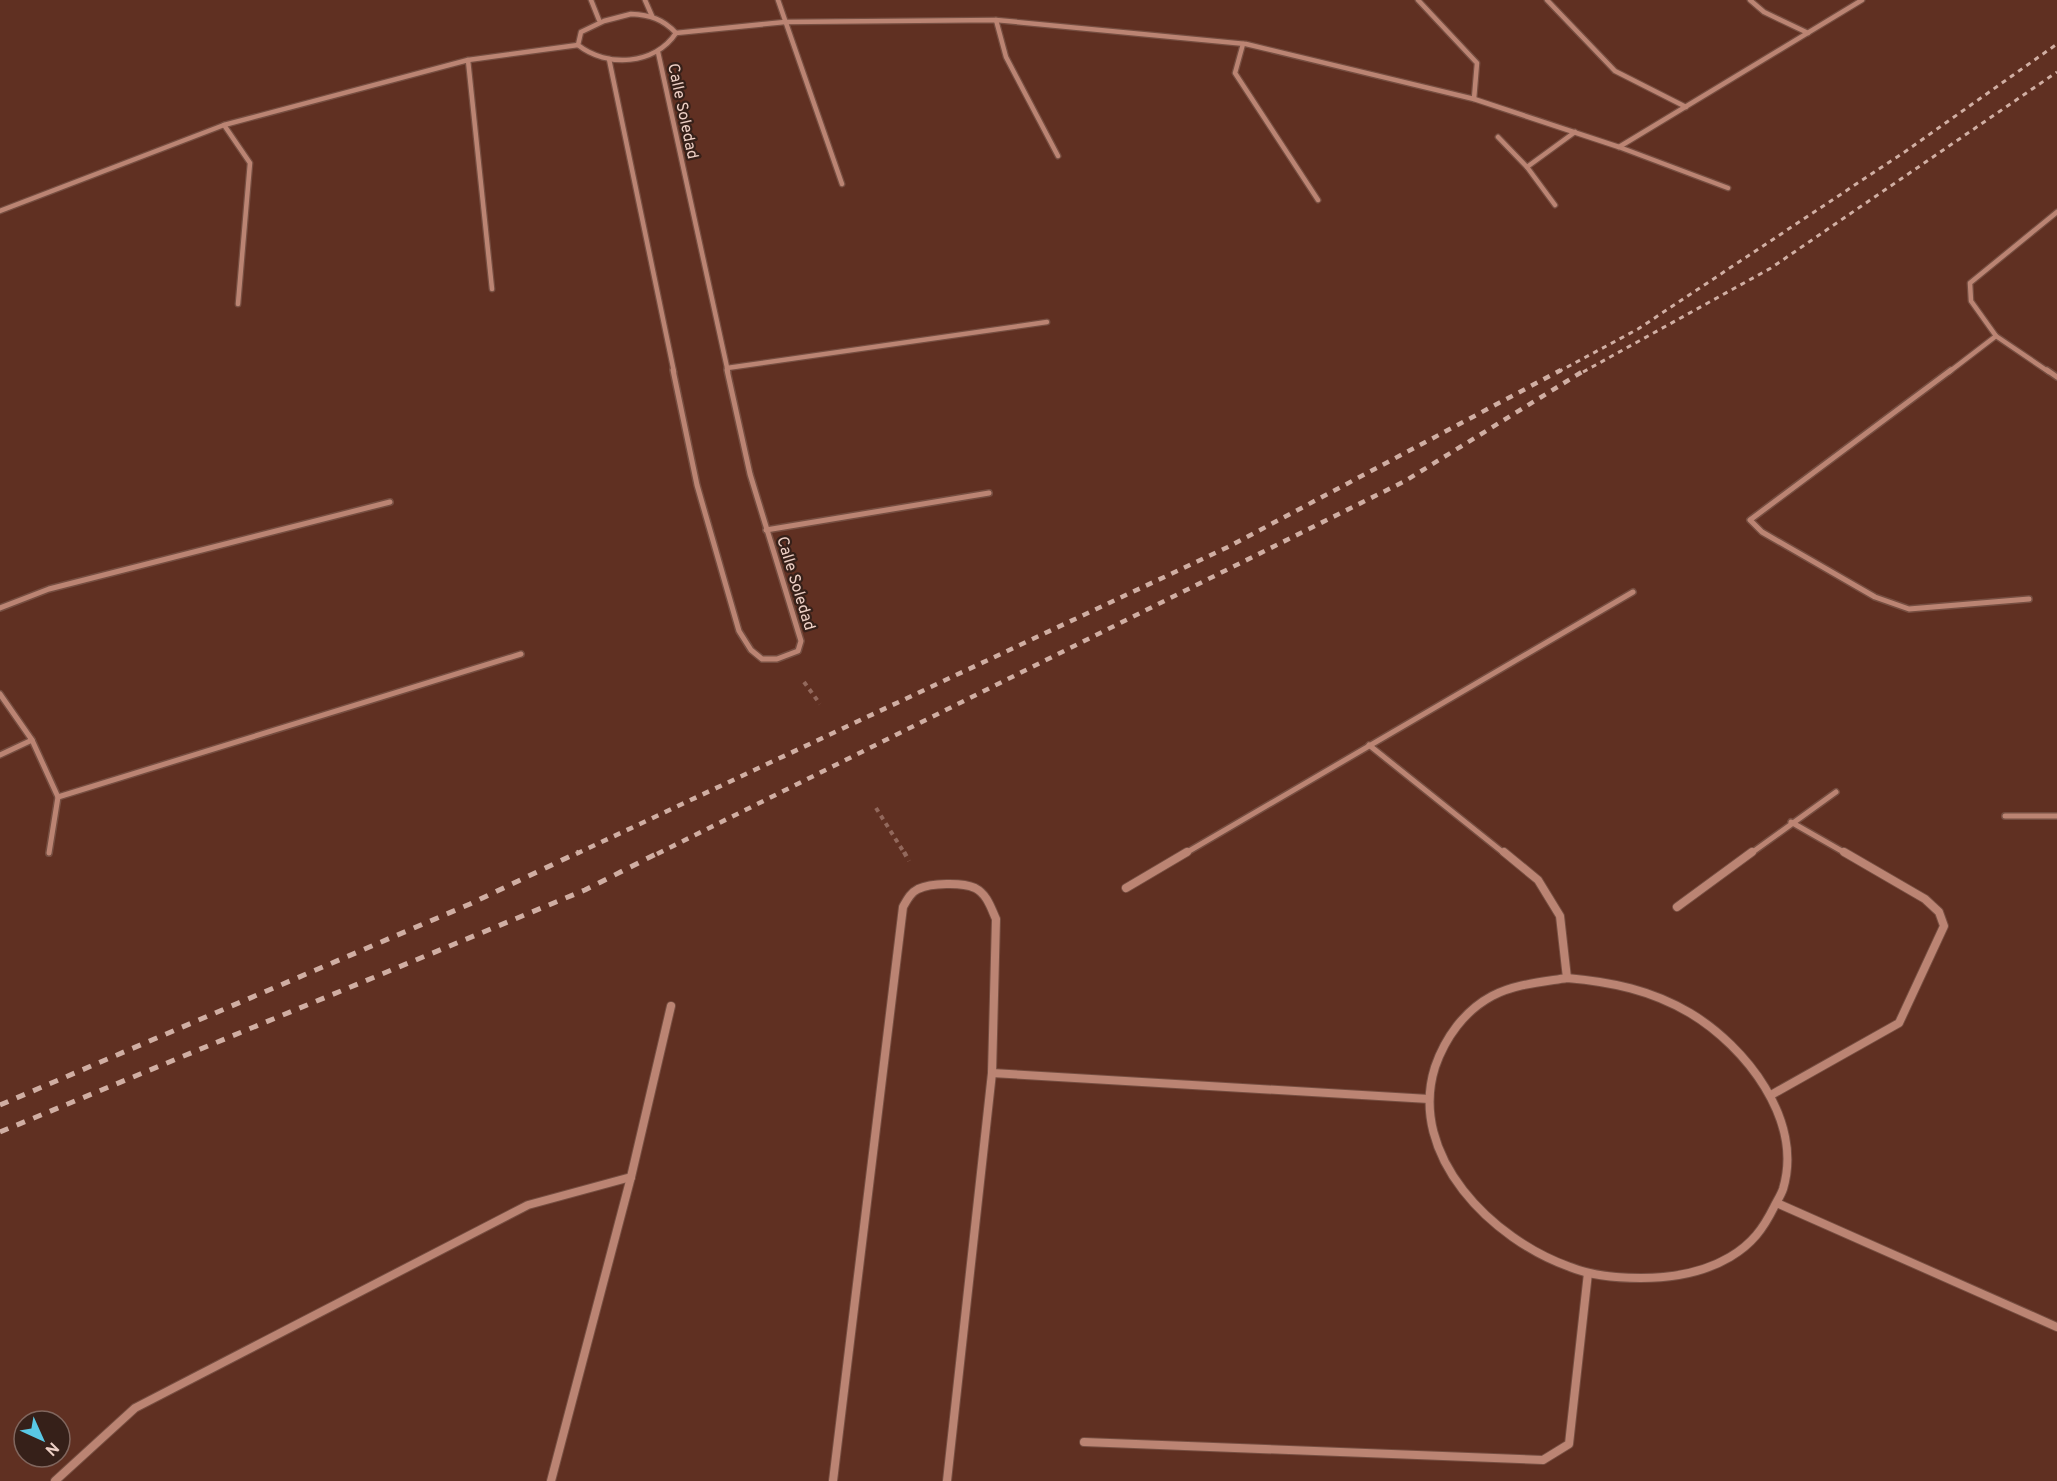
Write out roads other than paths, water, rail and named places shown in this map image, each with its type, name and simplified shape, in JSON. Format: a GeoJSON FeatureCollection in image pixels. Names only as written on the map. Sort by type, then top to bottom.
{"type":"FeatureCollection","features":[{"type":"Feature","properties":{"kind":"street"},"geometry":{"type":"LineString","coordinates":[[591,0],[599,20]]}},
{"type":"Feature","properties":{"kind":"street"},"geometry":{"type":"LineString","coordinates":[[645,0],[652,16]]}},
{"type":"Feature","properties":{"kind":"street"},"geometry":{"type":"LineString","coordinates":[[778,0],[842,184]]}},
{"type":"Feature","properties":{"kind":"street"},"geometry":{"type":"LineString","coordinates":[[1418,0],[1477,63],[1474,99]]}},
{"type":"Feature","properties":{"kind":"street"},"geometry":{"type":"LineString","coordinates":[[1547,0],[1615,71],[1686,107]]}},
{"type":"Feature","properties":{"kind":"street"},"geometry":{"type":"LineString","coordinates":[[1750,0],[1764,12],[1808,33]]}},
{"type":"Feature","properties":{"kind":"street"},"geometry":{"type":"LineString","coordinates":[[1619,147],[1862,0]]}},
{"type":"Feature","properties":{"kind":"street"},"geometry":{"type":"LineString","coordinates":[[578,45],[581,32],[599,20],[625,15],[652,16],[669,23],[676,33]]}},
{"type":"Feature","properties":{"kind":"street"},"geometry":{"type":"LineString","coordinates":[[676,33],[785,22],[996,20],[1243,44],[1474,99],[1619,147],[1728,188]]}},
{"type":"Feature","properties":{"kind":"street"},"geometry":{"type":"LineString","coordinates":[[996,20],[1006,57],[1058,156]]}},
{"type":"Feature","properties":{"kind":"street"},"geometry":{"type":"LineString","coordinates":[[0,211],[224,125],[468,60],[578,45],[589,54],[609,59],[634,58],[658,52],[671,43],[676,33]]}},
{"type":"Feature","properties":{"kind":"street"},"geometry":{"type":"LineString","coordinates":[[1243,44],[1235,73],[1318,200]]}},
{"type":"Feature","properties":{"kind":"street","name":"Calle Soledad"},"geometry":{"type":"LineString","coordinates":[[609,59],[697,485],[739,631],[751,653],[764,660],[786,657],[798,651],[801,641],[750,474],[658,52]]}},
{"type":"Feature","properties":{"kind":"street"},"geometry":{"type":"LineString","coordinates":[[468,60],[492,289]]}},
{"type":"Feature","properties":{"kind":"street"},"geometry":{"type":"LineString","coordinates":[[224,125],[250,163],[238,304]]}},
{"type":"Feature","properties":{"kind":"street"},"geometry":{"type":"LineString","coordinates":[[1527,167],[1575,132]]}},
{"type":"Feature","properties":{"kind":"street"},"geometry":{"type":"LineString","coordinates":[[1498,137],[1527,167],[1555,205]]}},
{"type":"Feature","properties":{"kind":"street"},"geometry":{"type":"LineString","coordinates":[[2057,212],[1970,283],[1971,301],[1996,336],[2057,377]]}},
{"type":"Feature","properties":{"kind":"street"},"geometry":{"type":"LineString","coordinates":[[727,368],[1047,322]]}},
{"type":"Feature","properties":{"kind":"street"},"geometry":{"type":"LineString","coordinates":[[1996,336],[1750,520],[1762,532],[1875,597],[1909,609],[2029,599]]}},
{"type":"Feature","properties":{"kind":"street"},"geometry":{"type":"LineString","coordinates":[[766,530],[989,493]]}},
{"type":"Feature","properties":{"kind":"street"},"geometry":{"type":"LineString","coordinates":[[0,608],[49,589],[390,502]]}},
{"type":"Feature","properties":{"kind":"street"},"geometry":{"type":"LineString","coordinates":[[1126,888],[1632,592]]}},
{"type":"Feature","properties":{"kind":"street"},"geometry":{"type":"LineString","coordinates":[[58,797],[521,654]]}},
{"type":"Feature","properties":{"kind":"street"},"geometry":{"type":"LineString","coordinates":[[0,694],[32,740],[58,797],[49,853]]}},
{"type":"Feature","properties":{"kind":"street"},"geometry":{"type":"LineString","coordinates":[[0,755],[32,740]]}},
{"type":"Feature","properties":{"kind":"street"},"geometry":{"type":"LineString","coordinates":[[1369,745],[1538,880],[1560,916],[1567,978]]}},
{"type":"Feature","properties":{"kind":"street"},"geometry":{"type":"LineString","coordinates":[[1677,907],[1791,822],[1836,792]]}},
{"type":"Feature","properties":{"kind":"street"},"geometry":{"type":"LineString","coordinates":[[2005,816],[2057,816]]}},
{"type":"Feature","properties":{"kind":"street"},"geometry":{"type":"LineString","coordinates":[[1771,1095],[1899,1023],[1944,926],[1939,912],[1925,899],[1791,822]]}},
{"type":"Feature","properties":{"kind":"street"},"geometry":{"type":"LineString","coordinates":[[833,1481],[903,907],[907,897],[920,888],[951,885],[974,887],[986,897],[996,919],[992,1073],[946,1481]]}},
{"type":"Feature","properties":{"kind":"street"},"geometry":{"type":"LineString","coordinates":[[1567,978],[1614,982],[1662,998],[1707,1022],[1744,1056],[1771,1095],[1784,1131],[1787,1168],[1779,1204],[1751,1243],[1706,1270],[1650,1280],[1588,1273],[1537,1253],[1491,1222],[1456,1184],[1436,1142],[1428,1099],[1436,1060],[1454,1027],[1484,1000],[1522,984],[1567,978]]}},
{"type":"Feature","properties":{"kind":"street"},"geometry":{"type":"LineString","coordinates":[[551,1481],[631,1177],[671,1006]]}},
{"type":"Feature","properties":{"kind":"street"},"geometry":{"type":"LineString","coordinates":[[992,1073],[1428,1099]]}},
{"type":"Feature","properties":{"kind":"street"},"geometry":{"type":"LineString","coordinates":[[55,1481],[135,1408],[528,1205],[631,1177]]}},
{"type":"Feature","properties":{"kind":"street"},"geometry":{"type":"LineString","coordinates":[[1779,1204],[2057,1327]]}},
{"type":"Feature","properties":{"kind":"street"},"geometry":{"type":"LineString","coordinates":[[1084,1442],[1543,1460],[1569,1444],[1588,1273]]}},
{"type":"Feature","properties":{"kind":"railway"},"geometry":{"type":"LineString","coordinates":[[1558,372],[1638,329],[1906,151],[2057,44]]}},
{"type":"Feature","properties":{"kind":"railway"},"geometry":{"type":"LineString","coordinates":[[1583,372],[1771,268],[2057,72]]}},
{"type":"Feature","properties":{"kind":"railway"},"geometry":{"type":"LineString","coordinates":[[576,854],[1228,547],[1561,370]]}},
{"type":"Feature","properties":{"kind":"railway"},"geometry":{"type":"LineString","coordinates":[[657,854],[1405,481],[1585,370]]}},
{"type":"Feature","properties":{"kind":"railway"},"geometry":{"type":"LineString","coordinates":[[0,1105],[470,904],[579,852]]}},
{"type":"Feature","properties":{"kind":"railway"},"geometry":{"type":"LineString","coordinates":[[0,1132],[585,890],[660,852]]}}]}
